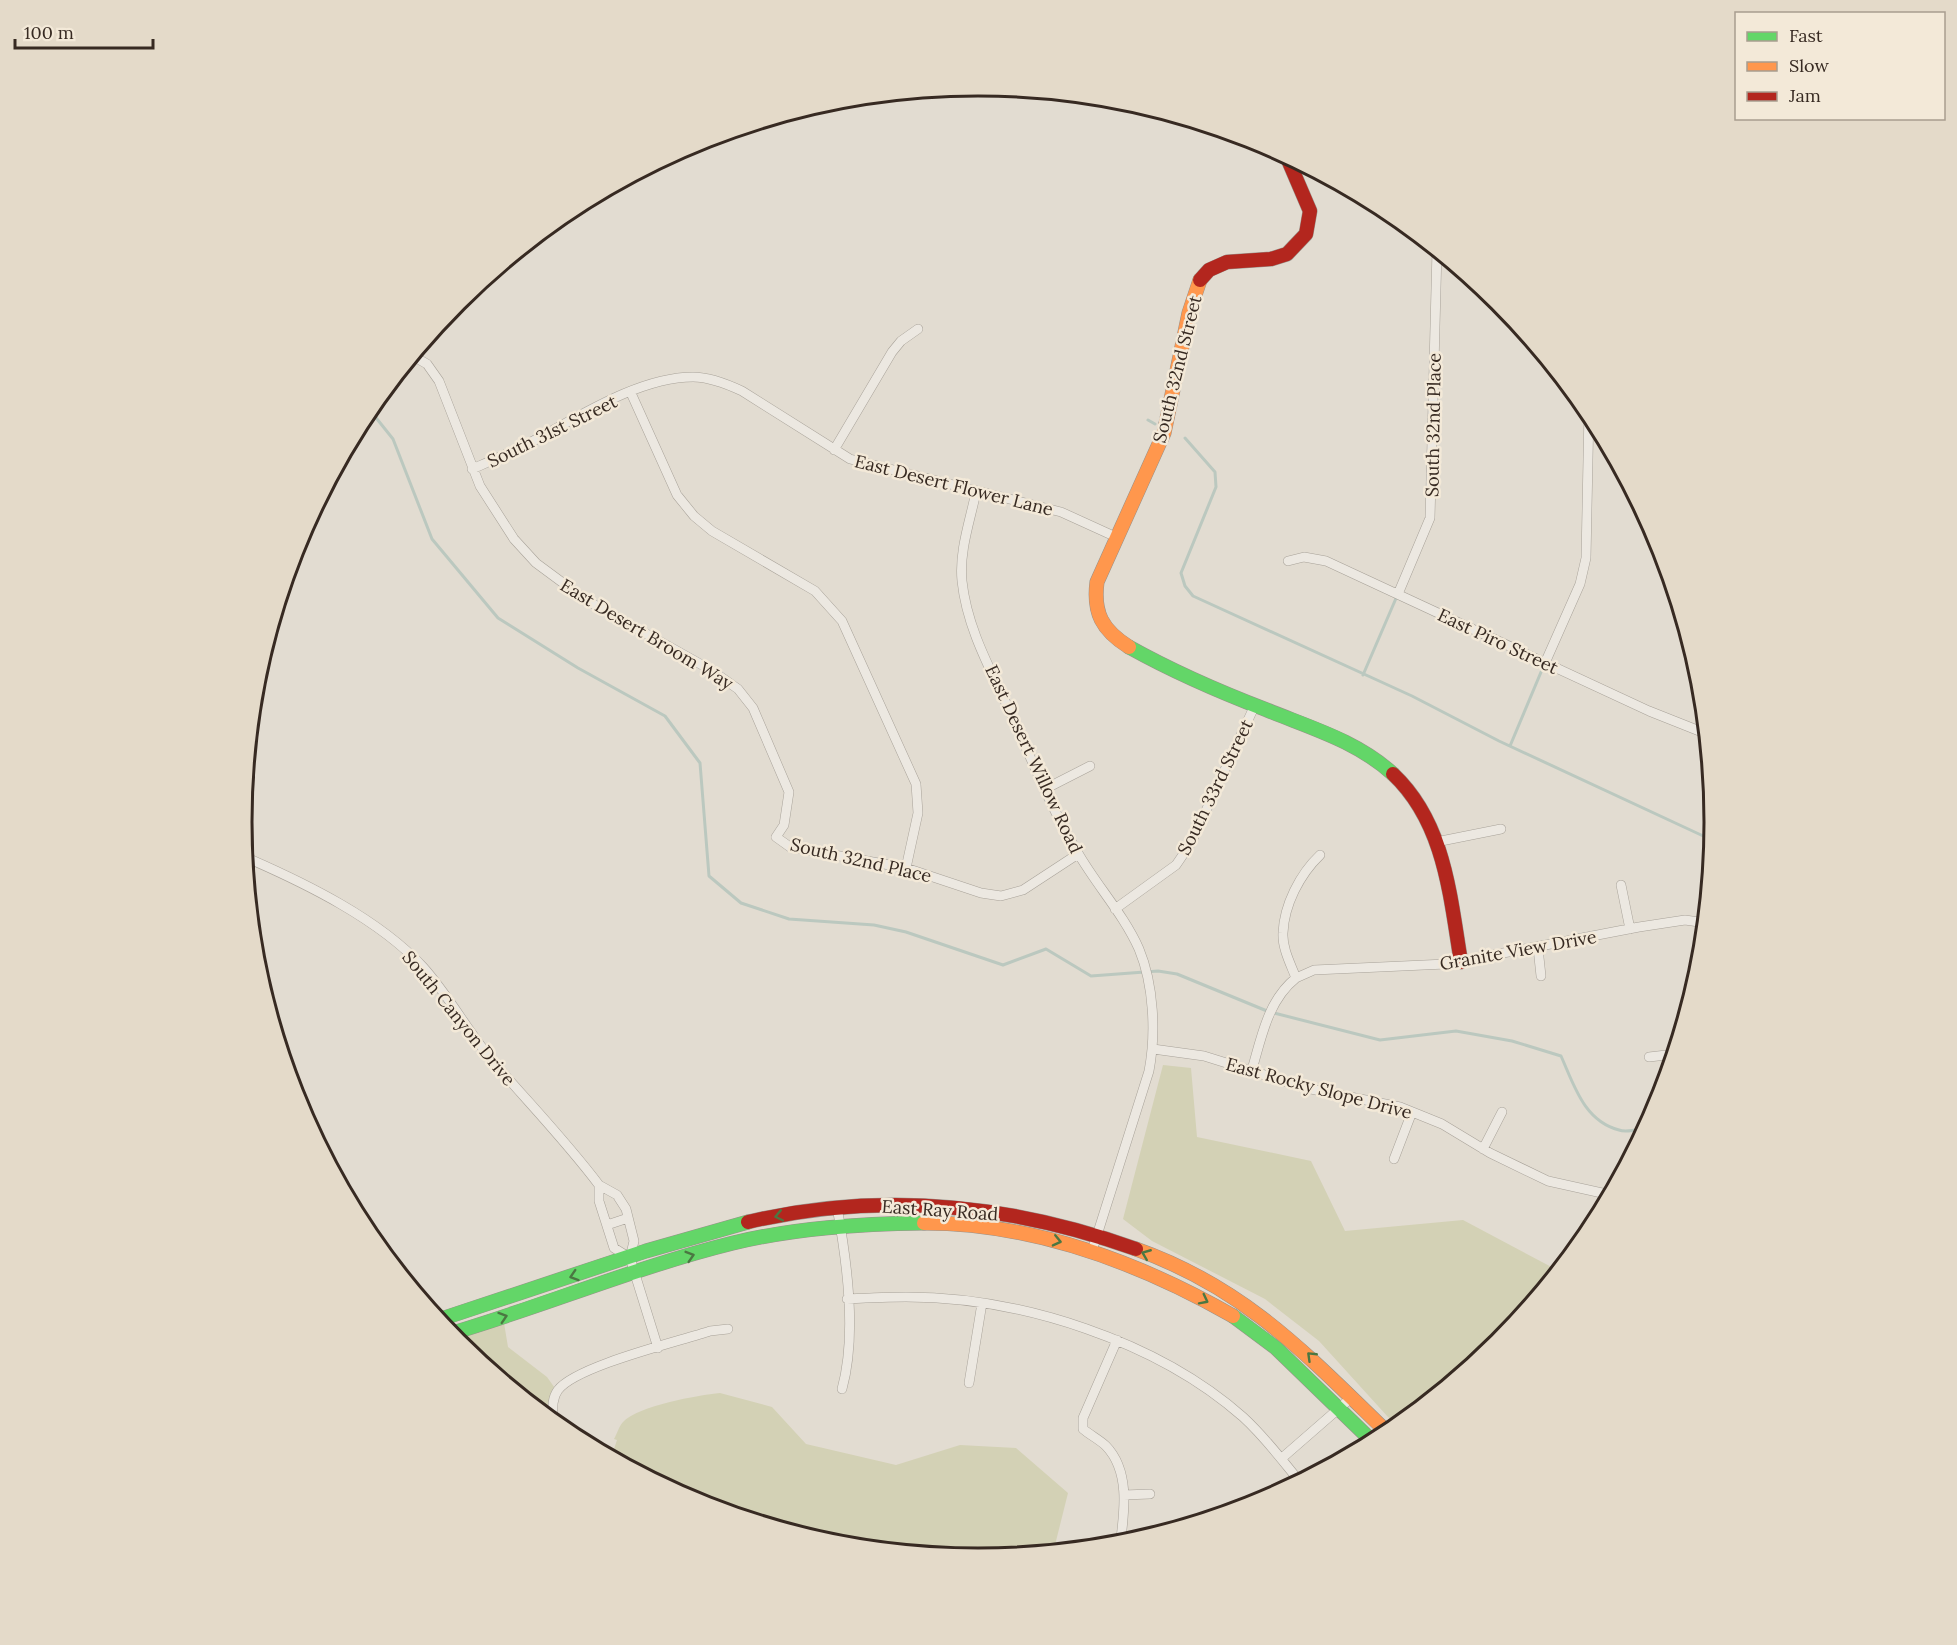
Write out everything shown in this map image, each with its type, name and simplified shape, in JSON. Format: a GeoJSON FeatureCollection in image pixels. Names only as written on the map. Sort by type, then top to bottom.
{"type":"FeatureCollection","features":[{"type":"Feature","properties":{"kind":"main road","name":"South 32nd Street"},"geometry":{"type":"LineString","coordinates":[[1255,705],[1113,638],[1096,616],[1094,599],[1097,582],[1168,421],[1189,313],[1199,280],[1209,270],[1227,262],[1271,259],[1287,254],[1305,234],[1310,211],[1291,167]]}},
{"type":"Feature","properties":{"kind":"main road"},"geometry":{"type":"LineString","coordinates":[[1255,705],[1305,723],[1354,745],[1385,767],[1407,788],[1423,811],[1436,842],[1461,962]]}},
{"type":"Feature","properties":{"kind":"main road","name":"East Ray Road"},"geometry":{"type":"LineString","coordinates":[[459,1330],[632,1267],[736,1225],[837,1207],[911,1206],[995,1212],[1097,1236],[1187,1271],[1245,1303],[1293,1339],[1382,1427]]}},
{"type":"Feature","properties":{"kind":"main road","name":"East Ray Road"},"geometry":{"type":"LineString","coordinates":[[447,1318],[632,1267],[734,1243],[840,1225],[909,1222],[961,1224],[1021,1233],[1092,1251],[1181,1288],[1241,1321],[1290,1360],[1367,1436]]}},
{"type":"Feature","properties":{"kind":"street","name":"South 32nd Place"},"geometry":{"type":"LineString","coordinates":[[1398,594],[1431,519],[1437,259]]}},
{"type":"Feature","properties":{"kind":"street"},"geometry":{"type":"LineString","coordinates":[[834,450],[900,340],[918,329]]}},
{"type":"Feature","properties":{"kind":"street","name":"East Desert Broom Way"},"geometry":{"type":"LineString","coordinates":[[419,359],[427,364],[439,381],[472,469],[494,511],[514,540],[544,569],[586,600],[711,670],[738,689],[753,708],[789,792],[784,825],[776,837]]}},
{"type":"Feature","properties":{"kind":"street","name":"East Desert Flower Lane"},"geometry":{"type":"LineString","coordinates":[[631,393],[661,382],[693,377],[726,383],[834,450],[870,466],[1061,512],[1116,537]]}},
{"type":"Feature","properties":{"kind":"street"},"geometry":{"type":"LineString","coordinates":[[631,393],[677,495],[694,516],[712,531],[814,591],[842,621],[916,784],[918,813],[906,868]]}},
{"type":"Feature","properties":{"kind":"street","name":"South 31st Street"},"geometry":{"type":"LineString","coordinates":[[472,469],[597,407],[631,393]]}},
{"type":"Feature","properties":{"kind":"street"},"geometry":{"type":"LineString","coordinates":[[1545,663],[1580,584],[1586,558],[1589,428]]}},
{"type":"Feature","properties":{"kind":"street","name":"East Desert Willow Road"},"geometry":{"type":"LineString","coordinates":[[976,492],[962,557],[962,581],[969,618],[1045,789],[1078,854],[1140,951],[1149,993],[1154,1049]]}},
{"type":"Feature","properties":{"kind":"street","name":"East Piro Street"},"geometry":{"type":"LineString","coordinates":[[1288,561],[1314,557],[1667,719],[1699,731]]}},
{"type":"Feature","properties":{"kind":"street","name":"South 33rd Street"},"geometry":{"type":"LineString","coordinates":[[1114,909],[1176,866],[1191,843],[1255,705]]}},
{"type":"Feature","properties":{"kind":"street"},"geometry":{"type":"LineString","coordinates":[[1045,789],[1090,766]]}},
{"type":"Feature","properties":{"kind":"street"},"geometry":{"type":"LineString","coordinates":[[1436,842],[1501,829]]}},
{"type":"Feature","properties":{"kind":"street","name":"South 32nd Place"},"geometry":{"type":"LineString","coordinates":[[776,837],[790,847],[906,868],[981,893],[1001,896],[1023,890],[1078,854]]}},
{"type":"Feature","properties":{"kind":"street"},"geometry":{"type":"LineString","coordinates":[[1251,1073],[1274,1005],[1285,987],[1296,978],[1282,935],[1286,915],[1305,870],[1320,855]]}},
{"type":"Feature","properties":{"kind":"street","name":"South Canyon Drive"},"geometry":{"type":"LineString","coordinates":[[253,856],[263,865]]}},
{"type":"Feature","properties":{"kind":"street","name":"South Canyon Drive"},"geometry":{"type":"LineString","coordinates":[[254,861],[366,921],[399,944],[423,968],[488,1055],[599,1185],[617,1196],[628,1218],[634,1241],[632,1267]]}},
{"type":"Feature","properties":{"kind":"street"},"geometry":{"type":"LineString","coordinates":[[1621,885],[1630,929]]}},
{"type":"Feature","properties":{"kind":"street","name":"Granite View Drive"},"geometry":{"type":"LineString","coordinates":[[1296,978],[1314,970],[1461,962],[1630,929],[1685,920],[1698,922]]}},
{"type":"Feature","properties":{"kind":"street"},"geometry":{"type":"LineString","coordinates":[[1538,948],[1541,976]]}},
{"type":"Feature","properties":{"kind":"street"},"geometry":{"type":"LineString","coordinates":[[1092,1251],[1154,1049]]}},
{"type":"Feature","properties":{"kind":"street","name":"East Rocky Slope Drive"},"geometry":{"type":"LineString","coordinates":[[1154,1049],[1204,1056],[1251,1073],[1412,1112],[1442,1124],[1483,1149],[1548,1181],[1603,1193]]}},
{"type":"Feature","properties":{"kind":"street"},"geometry":{"type":"LineString","coordinates":[[1649,1057],[1666,1055]]}},
{"type":"Feature","properties":{"kind":"street"},"geometry":{"type":"LineString","coordinates":[[1394,1158],[1412,1112]]}},
{"type":"Feature","properties":{"kind":"street"},"geometry":{"type":"LineString","coordinates":[[1483,1149],[1502,1112]]}},
{"type":"Feature","properties":{"kind":"street"},"geometry":{"type":"LineString","coordinates":[[599,1185],[599,1201],[614,1248],[632,1267],[658,1348]]}},
{"type":"Feature","properties":{"kind":"street"},"geometry":{"type":"LineString","coordinates":[[837,1207],[847,1299],[848,1352],[842,1389]]}},
{"type":"Feature","properties":{"kind":"street"},"geometry":{"type":"LineString","coordinates":[[607,1226],[628,1218]]}},
{"type":"Feature","properties":{"kind":"street"},"geometry":{"type":"LineString","coordinates":[[847,1299],[908,1297],[982,1303],[1058,1321],[1116,1340],[1177,1370],[1217,1396],[1244,1418],[1282,1458],[1296,1476]]}},
{"type":"Feature","properties":{"kind":"street"},"geometry":{"type":"LineString","coordinates":[[969,1383],[982,1303]]}},
{"type":"Feature","properties":{"kind":"street"},"geometry":{"type":"LineString","coordinates":[[553,1411],[557,1391],[582,1372],[710,1331],[729,1329]]}},
{"type":"Feature","properties":{"kind":"street"},"geometry":{"type":"LineString","coordinates":[[1116,1340],[1083,1418],[1083,1429],[1106,1446],[1117,1464],[1124,1495],[1121,1535]]}},
{"type":"Feature","properties":{"kind":"street"},"geometry":{"type":"LineString","coordinates":[[1282,1458],[1352,1397]]}},
{"type":"Feature","properties":{"kind":"street"},"geometry":{"type":"LineString","coordinates":[[1124,1495],[1150,1494]]}},
{"type":"Feature","properties":{"kind":"shaded area"},"geometry":{"type":"Polygon","coordinates":[[[1163,1065],[1191,1068],[1197,1137],[1311,1161],[1345,1231],[1463,1220],[1553,1268],[1525,1302],[1458,1369],[1392,1420],[1319,1341],[1265,1299],[1152,1241],[1123,1219],[1163,1065]]]}},
{"type":"Feature","properties":{"kind":"shaded area"},"geometry":{"type":"Polygon","coordinates":[[[504,1323],[508,1347],[547,1377],[557,1391],[554,1412],[499,1369],[459,1329],[504,1323]]]}},
{"type":"Feature","properties":{"kind":"shaded area"},"geometry":{"type":"Polygon","coordinates":[[[720,1393],[772,1407],[806,1444],[896,1465],[960,1445],[1016,1448],[1068,1493],[1055,1545],[978,1549],[931,1547],[884,1543],[837,1535],[790,1524],[700,1494],[613,1451],[617,1440],[614,1439],[619,1428],[631,1416],[654,1406],[720,1393]]]}},
{"type":"Feature","properties":{"kind":"waterway"},"geometry":{"type":"LineString","coordinates":[[375,417],[393,439],[432,539],[498,618],[578,668],[665,716],[700,763],[709,876],[741,903],[789,919],[874,925],[906,932],[1003,965],[1046,949],[1091,976],[1158,971],[1177,974],[1267,1011]]}},
{"type":"Feature","properties":{"kind":"waterway"},"geometry":{"type":"LineString","coordinates":[[1148,420],[1155,424]]}},
{"type":"Feature","properties":{"kind":"waterway"},"geometry":{"type":"LineString","coordinates":[[1185,438],[1215,472],[1216,487],[1181,573],[1185,586],[1193,596],[1412,696],[1499,741],[1704,837]]}},
{"type":"Feature","properties":{"kind":"waterway"},"geometry":{"type":"LineString","coordinates":[[1363,675],[1397,596]]}},
{"type":"Feature","properties":{"kind":"waterway"},"geometry":{"type":"LineString","coordinates":[[1510,746],[1544,665]]}},
{"type":"Feature","properties":{"kind":"waterway"},"geometry":{"type":"LineString","coordinates":[[1274,1013],[1380,1040],[1456,1031],[1512,1041],[1561,1056],[1576,1090],[1597,1119],[1622,1131],[1637,1130]]}},
{"type":"Feature","properties":{"kind":"traffic: fast"},"geometry":{"type":"LineString","coordinates":[[1129,647],[1214,688],[1349,744],[1393,774]]}},
{"type":"Feature","properties":{"kind":"traffic: fast"},"geometry":{"type":"LineString","coordinates":[[447,1317],[646,1251],[748,1222]]}},
{"type":"Feature","properties":{"kind":"traffic: fast"},"geometry":{"type":"LineString","coordinates":[[460,1331],[661,1263],[733,1243],[828,1228],[924,1223]]}},
{"type":"Feature","properties":{"kind":"traffic: fast"},"geometry":{"type":"LineString","coordinates":[[1233,1316],[1276,1348],[1367,1436]]}},
{"type":"Feature","properties":{"kind":"traffic: slow"},"geometry":{"type":"LineString","coordinates":[[1129,647],[1112,634],[1101,620],[1097,603],[1097,582],[1164,433],[1189,313],[1200,280]]}},
{"type":"Feature","properties":{"kind":"traffic: slow"},"geometry":{"type":"LineString","coordinates":[[924,1223],[1006,1230],[1046,1238],[1123,1263],[1161,1279],[1233,1316]]}},
{"type":"Feature","properties":{"kind":"traffic: slow"},"geometry":{"type":"LineString","coordinates":[[1136,1249],[1211,1283],[1243,1304],[1302,1351],[1382,1427]]}},
{"type":"Feature","properties":{"kind":"traffic: jam"},"geometry":{"type":"LineString","coordinates":[[1200,280],[1209,270],[1227,262],[1271,259],[1287,254],[1306,234],[1310,211],[1291,167]]}},
{"type":"Feature","properties":{"kind":"traffic: jam"},"geometry":{"type":"LineString","coordinates":[[1393,774],[1410,793],[1424,815],[1434,838],[1448,886],[1461,962]]}},
{"type":"Feature","properties":{"kind":"traffic: jam"},"geometry":{"type":"LineString","coordinates":[[748,1222],[797,1212],[846,1207],[895,1205],[944,1207],[1041,1221],[1136,1249]]}}]}
